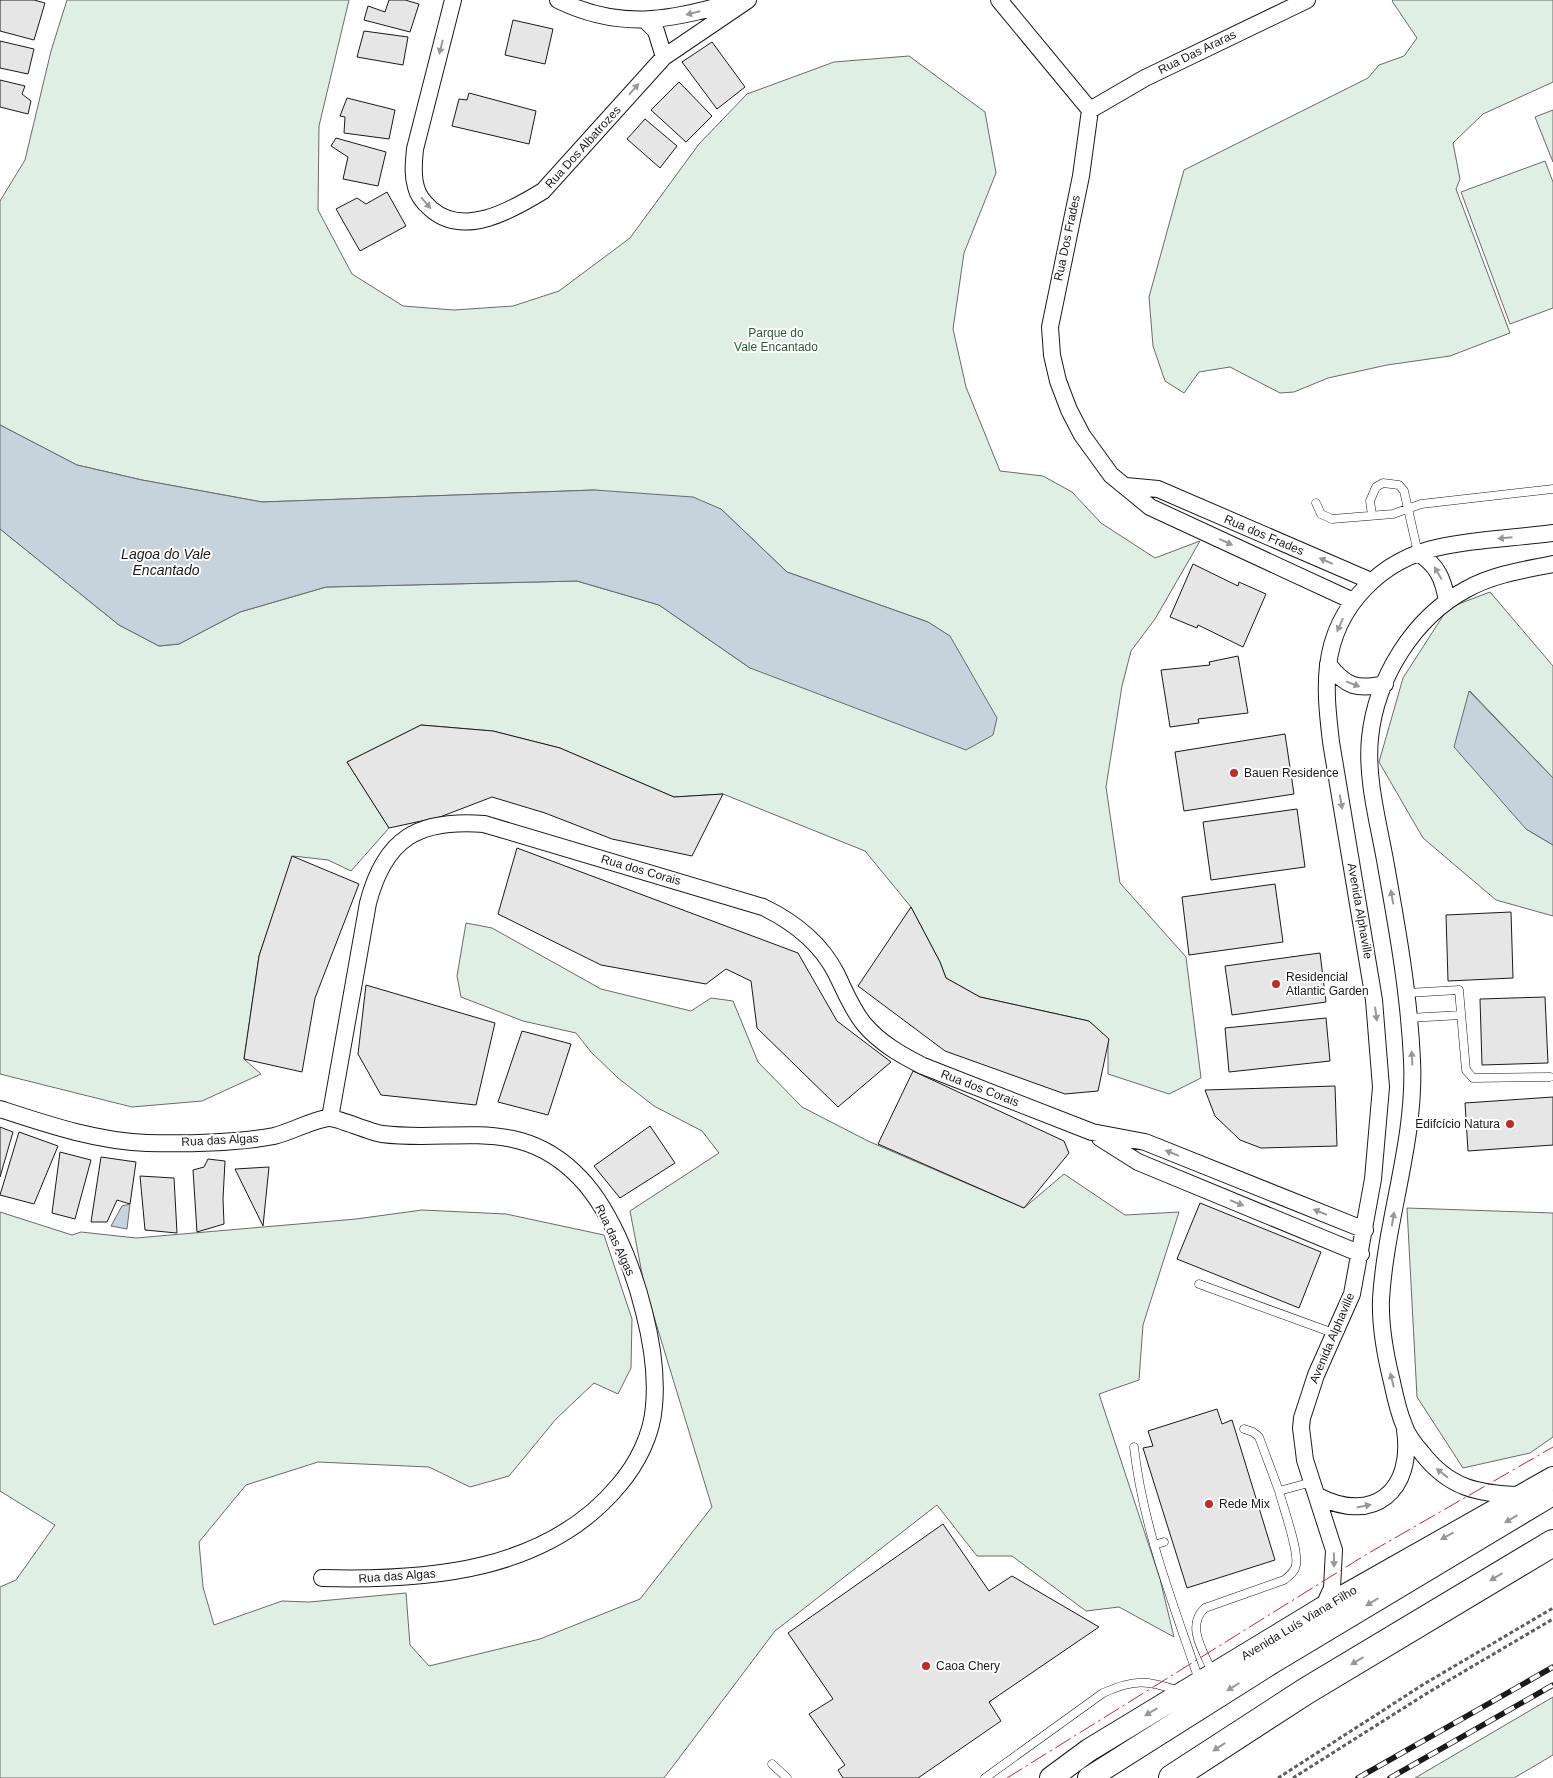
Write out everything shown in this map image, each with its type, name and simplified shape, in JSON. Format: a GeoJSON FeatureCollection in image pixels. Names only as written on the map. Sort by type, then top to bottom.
{"type":"FeatureCollection","features":[{"type":"Feature","properties":{"kind":"highway"},"geometry":{"type":"LineString","coordinates":[[1172,1778],[1306,1691],[1553,1543]]}},
{"type":"Feature","properties":{"kind":"main road","name":"Avenida Luís Viana Filho"},"geometry":{"type":"LineString","coordinates":[[1051,1778],[1089,1750],[1323,1608],[1553,1478]]}},
{"type":"Feature","properties":{"kind":"main road"},"geometry":{"type":"LineString","coordinates":[[1092,1776],[1271,1663],[1553,1493]]}},
{"type":"Feature","properties":{"kind":"street","name":"Rua Dos Albatrozes"},"geometry":{"type":"LineString","coordinates":[[453,0],[415,149],[414,172],[416,188],[423,202],[437,214],[451,221],[470,222],[491,217],[522,204],[543,191],[664,57],[748,0]]}},
{"type":"Feature","properties":{"kind":"street"},"geometry":{"type":"LineString","coordinates":[[558,0],[577,9],[623,20],[682,16],[740,0]]}},
{"type":"Feature","properties":{"kind":"street"},"geometry":{"type":"LineString","coordinates":[[1000,0],[1090,110]]}},
{"type":"Feature","properties":{"kind":"street","name":"Rua Das Araras"},"geometry":{"type":"LineString","coordinates":[[1090,110],[1145,78],[1307,0]]}},
{"type":"Feature","properties":{"kind":"street"},"geometry":{"type":"LineString","coordinates":[[645,20],[656,31],[664,57]]}},
{"type":"Feature","properties":{"kind":"street","name":"Rua Dos Frades"},"geometry":{"type":"LineString","coordinates":[[1090,110],[1081,176],[1050,327],[1052,354],[1061,389],[1082,435],[1111,474],[1150,507]]}},
{"type":"Feature","properties":{"kind":"street","name":"Rua dos Frades"},"geometry":{"type":"LineString","coordinates":[[1126,486],[1158,489],[1371,581]]}},
{"type":"Feature","properties":{"kind":"street","name":"Rua dos Frades"},"geometry":{"type":"LineString","coordinates":[[1150,507],[1353,601]]}},
{"type":"Feature","properties":{"kind":"street"},"geometry":{"type":"LineString","coordinates":[[1201,531],[1210,511]]}},
{"type":"Feature","properties":{"kind":"street","name":"Avenida Alphaville"},"geometry":{"type":"LineString","coordinates":[[1323,1608],[1332,1588],[1334,1563],[1330,1535],[1302,1444],[1302,1418],[1316,1375],[1336,1334],[1352,1294],[1365,1230],[1381,1087],[1379,1041],[1368,956],[1331,742],[1328,710],[1328,664],[1340,622],[1353,601],[1371,581],[1398,561],[1418,553],[1464,542],[1553,533]]}},
{"type":"Feature","properties":{"kind":"street"},"geometry":{"type":"LineString","coordinates":[[1418,553],[1431,562],[1441,575],[1447,601]]}},
{"type":"Feature","properties":{"kind":"street"},"geometry":{"type":"LineString","coordinates":[[1315,1489],[1334,1505],[1363,1508],[1377,1503],[1388,1496],[1402,1470],[1408,1449],[1386,1356],[1381,1326],[1381,1303],[1412,1109],[1412,1063],[1407,993],[1370,768],[1370,739],[1375,712],[1384,684],[1408,641],[1434,612],[1447,601],[1469,588],[1492,578],[1553,564]]}},
{"type":"Feature","properties":{"kind":"street"},"geometry":{"type":"LineString","coordinates":[[1328,664],[1337,675],[1358,687],[1384,684]]}},
{"type":"Feature","properties":{"kind":"street","name":"Rua dos Corais"},"geometry":{"type":"LineString","coordinates":[[330,1118],[368,903],[378,872],[387,855],[402,841],[416,832],[436,824],[459,822],[484,824],[764,907],[786,918],[807,934],[824,953],[836,973],[849,1004],[864,1024],[881,1041],[900,1054],[923,1066],[1092,1132],[1145,1142],[1365,1230]]}},
{"type":"Feature","properties":{"kind":"street","name":"Rua das Algas"},"geometry":{"type":"LineString","coordinates":[[0,1109],[83,1135],[114,1141],[149,1143],[271,1136],[330,1118],[361,1130],[381,1134],[506,1136],[532,1143],[557,1157],[593,1193],[608,1219],[641,1299],[651,1338],[654,1372],[654,1409],[645,1445],[627,1475],[604,1503],[574,1527],[538,1548],[502,1561],[460,1570],[370,1580],[322,1578]]}},
{"type":"Feature","properties":{"kind":"street","name":"Rua dos Corais"},"geometry":{"type":"LineString","coordinates":[[1092,1132],[1138,1162],[1361,1254]]}},
{"type":"Feature","properties":{"kind":"street"},"geometry":{"type":"LineString","coordinates":[[1192,1184],[1200,1164]]}},
{"type":"Feature","properties":{"kind":"street"},"geometry":{"type":"LineString","coordinates":[[1404,1427],[1424,1456],[1450,1479],[1467,1489],[1489,1494],[1520,1495]]}},
{"type":"Feature","properties":{"kind":"lane"},"geometry":{"type":"LineString","coordinates":[[1372,516],[1372,493],[1376,487],[1383,483],[1399,485],[1404,491],[1406,509],[1418,553]]}},
{"type":"Feature","properties":{"kind":"lane"},"geometry":{"type":"LineString","coordinates":[[1316,503],[1326,518],[1372,516],[1393,514],[1421,504],[1553,489]]}},
{"type":"Feature","properties":{"kind":"lane"},"geometry":{"type":"LineString","coordinates":[[1407,993],[1458,990],[1466,1070],[1473,1078],[1550,1077]]}},
{"type":"Feature","properties":{"kind":"lane"},"geometry":{"type":"LineString","coordinates":[[1409,1018],[1461,1015]]}},
{"type":"Feature","properties":{"kind":"lane"},"geometry":{"type":"LineString","coordinates":[[1198,1284],[1336,1334]]}},
{"type":"Feature","properties":{"kind":"lane"},"geometry":{"type":"LineString","coordinates":[[1199,1683],[1195,1622],[1199,1614],[1205,1608],[1284,1580],[1292,1573],[1296,1564],[1296,1553],[1279,1491],[1259,1437],[1253,1432],[1244,1429]]}},
{"type":"Feature","properties":{"kind":"lane"},"geometry":{"type":"LineString","coordinates":[[1134,1447],[1142,1501],[1154,1545],[1199,1683]]}},
{"type":"Feature","properties":{"kind":"lane"},"geometry":{"type":"LineString","coordinates":[[1279,1491],[1315,1489]]}},
{"type":"Feature","properties":{"kind":"lane"},"geometry":{"type":"LineString","coordinates":[[1154,1545],[1164,1542]]}},
{"type":"Feature","properties":{"kind":"lane"},"geometry":{"type":"LineString","coordinates":[[985,1778],[1102,1693],[1117,1687],[1145,1681],[1199,1683]]}},
{"type":"Feature","properties":{"kind":"lane"},"geometry":{"type":"LineString","coordinates":[[772,1764],[788,1778]]}},
{"type":"Feature","properties":{"kind":"path"},"geometry":{"type":"LineString","coordinates":[[1278,1778],[1424,1684],[1553,1608]]}},
{"type":"Feature","properties":{"kind":"path"},"geometry":{"type":"LineString","coordinates":[[1293,1778],[1429,1692],[1553,1619]]}},
{"type":"Feature","properties":{"kind":"green space","name":"Parque do Vale Encantado"},"geometry":{"type":"Polygon","coordinates":[[[67,0],[349,0],[319,126],[318,210],[352,274],[403,306],[454,310],[513,306],[559,291],[630,238],[699,144],[747,94],[834,62],[909,56],[985,112],[996,173],[964,253],[953,329],[966,387],[1000,471],[1043,476],[1072,492],[1101,523],[1155,558],[1200,541],[1155,619],[1131,651],[1122,686],[1106,787],[1120,883],[1186,957],[1201,1078],[1169,1094],[1108,1074],[1108,1039],[1089,1021],[980,997],[946,978],[940,962],[911,907],[865,851],[723,794],[674,797],[560,748],[493,731],[421,725],[347,762],[389,828],[351,871],[328,860],[293,856],[259,956],[244,1059],[261,1074],[202,1101],[132,1107],[0,1074],[0,529],[119,625],[159,646],[179,644],[240,612],[326,587],[577,581],[659,605],[750,668],[949,636],[928,622],[787,572],[721,509],[594,490],[262,502],[142,480],[77,465],[0,425],[0,201],[25,160],[51,51],[67,0]]]}},
{"type":"Feature","properties":{"kind":"green space"},"geometry":{"type":"Polygon","coordinates":[[[1393,0],[1553,0],[1553,82],[1483,114],[1453,143],[1460,179],[1456,189],[1510,333],[1450,356],[1387,365],[1328,378],[1294,392],[1280,393],[1230,367],[1199,372],[1184,393],[1165,381],[1153,346],[1149,297],[1184,170],[1368,78],[1379,65],[1404,56],[1417,38],[1393,0]]]}},
{"type":"Feature","properties":{"kind":"green space"},"geometry":{"type":"Polygon","coordinates":[[[1553,110],[1553,162],[1535,117],[1553,110]]]}},
{"type":"Feature","properties":{"kind":"green space"},"geometry":{"type":"Polygon","coordinates":[[[1545,161],[1553,182],[1553,308],[1510,324],[1461,192],[1545,161]]]}},
{"type":"Feature","properties":{"kind":"green space"},"geometry":{"type":"Polygon","coordinates":[[[1490,592],[1553,666],[1553,778],[1470,691],[1526,829],[1553,845],[1553,916],[1496,900],[1423,838],[1379,762],[1403,678],[1448,608],[1490,592]]]}},
{"type":"Feature","properties":{"kind":"green space"},"geometry":{"type":"Polygon","coordinates":[[[466,923],[492,928],[601,989],[691,1011],[711,998],[733,1001],[758,1062],[802,1107],[868,1141],[1024,1208],[1064,1174],[1125,1215],[1179,1212],[1143,1325],[1139,1380],[1099,1394],[1160,1579],[1174,1637],[1119,1607],[1086,1611],[1012,1556],[977,1556],[937,1505],[775,1631],[664,1778],[0,1778],[0,1587],[16,1580],[55,1525],[0,1491],[0,1212],[72,1235],[81,1232],[136,1238],[356,1219],[422,1210],[506,1214],[604,1235],[632,1319],[631,1368],[618,1394],[594,1383],[556,1419],[509,1476],[470,1487],[429,1467],[318,1462],[246,1485],[199,1542],[203,1587],[214,1625],[282,1601],[309,1602],[406,1593],[410,1645],[429,1666],[540,1639],[640,1599],[712,1507],[644,1284],[630,1211],[719,1153],[702,1131],[654,1106],[618,1078],[591,1052],[576,1033],[523,1021],[461,997],[457,976],[466,923]]]}},
{"type":"Feature","properties":{"kind":"green space"},"geometry":{"type":"Polygon","coordinates":[[[1407,1208],[1553,1213],[1553,1437],[1530,1453],[1463,1468],[1417,1397],[1407,1208]]]}},
{"type":"Feature","properties":{"kind":"green space"},"geometry":{"type":"Polygon","coordinates":[[[1553,1697],[1553,1755],[1514,1778],[1415,1778],[1553,1697]]]}},
{"type":"Feature","properties":{"kind":"water","name":"Lagoa do Vale Encantado"},"geometry":{"type":"Polygon","coordinates":[[[0,425],[77,465],[142,480],[262,502],[595,490],[693,497],[721,509],[787,572],[928,622],[950,636],[997,718],[993,735],[966,750],[750,668],[659,605],[577,581],[326,587],[240,612],[179,644],[159,646],[119,625],[0,529],[0,425]]]}},
{"type":"Feature","properties":{"kind":"water"},"geometry":{"type":"Polygon","coordinates":[[[1469,691],[1553,778],[1553,845],[1526,829],[1454,747],[1469,691]]]}},
{"type":"Feature","properties":{"kind":"water"},"geometry":{"type":"Polygon","coordinates":[[[130,1204],[127,1229],[111,1226],[122,1206],[130,1204]]]}},
{"type":"Feature","properties":{"kind":"building"},"geometry":{"type":"Polygon","coordinates":[[[0,0],[34,0],[45,3],[34,40],[0,31],[0,0]]]}},
{"type":"Feature","properties":{"kind":"building"},"geometry":{"type":"Polygon","coordinates":[[[389,0],[405,0],[419,4],[410,32],[364,20],[368,6],[385,12],[389,0]]]}},
{"type":"Feature","properties":{"kind":"building"},"geometry":{"type":"Polygon","coordinates":[[[513,20],[553,29],[545,64],[505,55],[513,20]]]}},
{"type":"Feature","properties":{"kind":"building"},"geometry":{"type":"Polygon","coordinates":[[[364,31],[408,37],[403,65],[357,57],[364,31]]]}},
{"type":"Feature","properties":{"kind":"building"},"geometry":{"type":"Polygon","coordinates":[[[0,41],[34,49],[28,74],[0,68],[0,41]]]}},
{"type":"Feature","properties":{"kind":"building"},"geometry":{"type":"Polygon","coordinates":[[[712,42],[745,87],[717,109],[682,62],[712,42]]]}},
{"type":"Feature","properties":{"kind":"building"},"geometry":{"type":"Polygon","coordinates":[[[0,80],[25,86],[22,94],[31,101],[28,114],[0,107],[0,80]]]}},
{"type":"Feature","properties":{"kind":"building"},"geometry":{"type":"Polygon","coordinates":[[[679,82],[712,116],[686,142],[651,110],[679,82]]]}},
{"type":"Feature","properties":{"kind":"building"},"geometry":{"type":"Polygon","coordinates":[[[469,93],[536,111],[529,144],[452,126],[459,99],[467,100],[469,93]]]}},
{"type":"Feature","properties":{"kind":"building"},"geometry":{"type":"Polygon","coordinates":[[[347,98],[395,110],[389,139],[344,133],[345,117],[340,116],[347,98]]]}},
{"type":"Feature","properties":{"kind":"building"},"geometry":{"type":"Polygon","coordinates":[[[645,119],[677,146],[660,168],[627,139],[645,119]]]}},
{"type":"Feature","properties":{"kind":"building"},"geometry":{"type":"Polygon","coordinates":[[[336,138],[386,152],[378,186],[343,179],[348,157],[331,146],[336,138]]]}},
{"type":"Feature","properties":{"kind":"building"},"geometry":{"type":"Polygon","coordinates":[[[387,192],[406,226],[360,251],[336,209],[357,198],[366,204],[387,192]]]}},
{"type":"Feature","properties":{"kind":"building"},"geometry":{"type":"Polygon","coordinates":[[[1193,564],[1238,586],[1239,582],[1266,594],[1243,647],[1198,625],[1197,628],[1170,617],[1193,564]]]}},
{"type":"Feature","properties":{"kind":"building"},"geometry":{"type":"Polygon","coordinates":[[[1238,656],[1248,713],[1198,719],[1199,723],[1170,727],[1161,670],[1210,665],[1209,662],[1238,656]]]}},
{"type":"Feature","properties":{"kind":"building"},"geometry":{"type":"Polygon","coordinates":[[[421,725],[493,731],[560,748],[674,797],[723,794],[692,856],[612,839],[545,813],[492,797],[440,817],[389,828],[347,762],[421,725]]]}},
{"type":"Feature","properties":{"kind":"building","name":"Bauen Residence"},"geometry":{"type":"Polygon","coordinates":[[[1285,734],[1294,794],[1184,811],[1175,752],[1285,734]]]}},
{"type":"Feature","properties":{"kind":"building"},"geometry":{"type":"Polygon","coordinates":[[[1297,809],[1305,867],[1211,880],[1203,822],[1297,809]]]}},
{"type":"Feature","properties":{"kind":"building"},"geometry":{"type":"Polygon","coordinates":[[[517,848],[798,953],[837,1021],[891,1062],[838,1107],[757,1028],[751,981],[726,969],[706,984],[601,965],[498,914],[517,848]]]}},
{"type":"Feature","properties":{"kind":"building"},"geometry":{"type":"Polygon","coordinates":[[[292,856],[359,884],[315,998],[302,1072],[244,1059],[259,956],[292,856]]]}},
{"type":"Feature","properties":{"kind":"building"},"geometry":{"type":"Polygon","coordinates":[[[1275,884],[1283,942],[1189,955],[1182,897],[1275,884]]]}},
{"type":"Feature","properties":{"kind":"building"},"geometry":{"type":"Polygon","coordinates":[[[911,907],[940,962],[946,978],[980,997],[1089,1021],[1109,1039],[1098,1091],[1065,1094],[945,1051],[858,986],[911,907]]]}},
{"type":"Feature","properties":{"kind":"building"},"geometry":{"type":"Polygon","coordinates":[[[1511,912],[1513,978],[1448,981],[1446,915],[1511,912]]]}},
{"type":"Feature","properties":{"kind":"building","name":"Residencial Atlantic Garden"},"geometry":{"type":"Polygon","coordinates":[[[1320,953],[1326,1002],[1232,1015],[1225,966],[1320,953]]]}},
{"type":"Feature","properties":{"kind":"building"},"geometry":{"type":"Polygon","coordinates":[[[366,985],[495,1023],[476,1105],[381,1095],[358,1054],[366,985]]]}},
{"type":"Feature","properties":{"kind":"building"},"geometry":{"type":"Polygon","coordinates":[[[1545,997],[1548,1063],[1482,1065],[1480,999],[1545,997]]]}},
{"type":"Feature","properties":{"kind":"building"},"geometry":{"type":"Polygon","coordinates":[[[1326,1018],[1330,1061],[1229,1072],[1225,1028],[1326,1018]]]}},
{"type":"Feature","properties":{"kind":"building"},"geometry":{"type":"Polygon","coordinates":[[[522,1031],[571,1044],[548,1115],[498,1102],[522,1031]]]}},
{"type":"Feature","properties":{"kind":"building"},"geometry":{"type":"Polygon","coordinates":[[[913,1071],[1064,1141],[1069,1153],[1024,1208],[878,1144],[913,1071]]]}},
{"type":"Feature","properties":{"kind":"building"},"geometry":{"type":"Polygon","coordinates":[[[1335,1086],[1337,1146],[1261,1148],[1240,1140],[1215,1116],[1205,1090],[1335,1086]]]}},
{"type":"Feature","properties":{"kind":"building","name":"Edifcício Natura"},"geometry":{"type":"Polygon","coordinates":[[[1553,1097],[1553,1145],[1468,1151],[1465,1103],[1553,1097]]]}},
{"type":"Feature","properties":{"kind":"building"},"geometry":{"type":"Polygon","coordinates":[[[650,1126],[675,1163],[620,1198],[594,1166],[650,1126]]]}},
{"type":"Feature","properties":{"kind":"building"},"geometry":{"type":"Polygon","coordinates":[[[0,1127],[13,1132],[0,1177],[0,1127]]]}},
{"type":"Feature","properties":{"kind":"building"},"geometry":{"type":"Polygon","coordinates":[[[19,1132],[58,1146],[34,1204],[0,1195],[19,1132]]]}},
{"type":"Feature","properties":{"kind":"building"},"geometry":{"type":"Polygon","coordinates":[[[60,1152],[91,1160],[75,1219],[52,1213],[60,1152]]]}},
{"type":"Feature","properties":{"kind":"building"},"geometry":{"type":"Polygon","coordinates":[[[101,1157],[136,1162],[130,1204],[117,1200],[107,1222],[91,1222],[101,1157]]]}},
{"type":"Feature","properties":{"kind":"building"},"geometry":{"type":"Polygon","coordinates":[[[208,1159],[225,1161],[224,1224],[197,1232],[193,1170],[204,1167],[208,1159]]]}},
{"type":"Feature","properties":{"kind":"building"},"geometry":{"type":"Polygon","coordinates":[[[269,1167],[263,1226],[235,1169],[269,1167]]]}},
{"type":"Feature","properties":{"kind":"building"},"geometry":{"type":"Polygon","coordinates":[[[140,1176],[174,1178],[177,1233],[145,1230],[140,1176]]]}},
{"type":"Feature","properties":{"kind":"building"},"geometry":{"type":"Polygon","coordinates":[[[1200,1203],[1321,1252],[1299,1308],[1177,1259],[1200,1203]]]}},
{"type":"Feature","properties":{"kind":"building","name":"Rede Mix"},"geometry":{"type":"Polygon","coordinates":[[[1217,1409],[1222,1424],[1232,1420],[1275,1560],[1187,1588],[1143,1448],[1153,1446],[1148,1431],[1217,1409]]]}},
{"type":"Feature","properties":{"kind":"building","name":"Caoa Chery"},"geometry":{"type":"Polygon","coordinates":[[[943,1524],[989,1591],[1012,1576],[1099,1627],[989,1702],[1001,1721],[918,1778],[843,1778],[838,1770],[845,1765],[809,1714],[833,1699],[788,1633],[943,1524]]]}},
{"type":"Feature","properties":{"kind":"railway"},"geometry":{"type":"LineString","coordinates":[[1358,1778],[1553,1667]]}},
{"type":"Feature","properties":{"kind":"railway"},"geometry":{"type":"LineString","coordinates":[[1390,1778],[1553,1685]]}},
{"type":"Feature","properties":{"kind":"power"},"geometry":{"type":"LineString","coordinates":[[1007,1778],[1367,1554],[1553,1447]]}},
{"type":"Feature","properties":{"kind":"place","name":"Bauen Residence"},"geometry":{"type":"Point","coordinates":[1234,773]}},
{"type":"Feature","properties":{"kind":"place","name":"Residencial Atlantic Garden"},"geometry":{"type":"Point","coordinates":[1276,984]}},
{"type":"Feature","properties":{"kind":"place","name":"Edifcício Natura"},"geometry":{"type":"Point","coordinates":[1510,1124]}},
{"type":"Feature","properties":{"kind":"place","name":"Rede Mix"},"geometry":{"type":"Point","coordinates":[1209,1504]}},
{"type":"Feature","properties":{"kind":"place","name":"Caoa Chery"},"geometry":{"type":"Point","coordinates":[926,1666]}}]}
